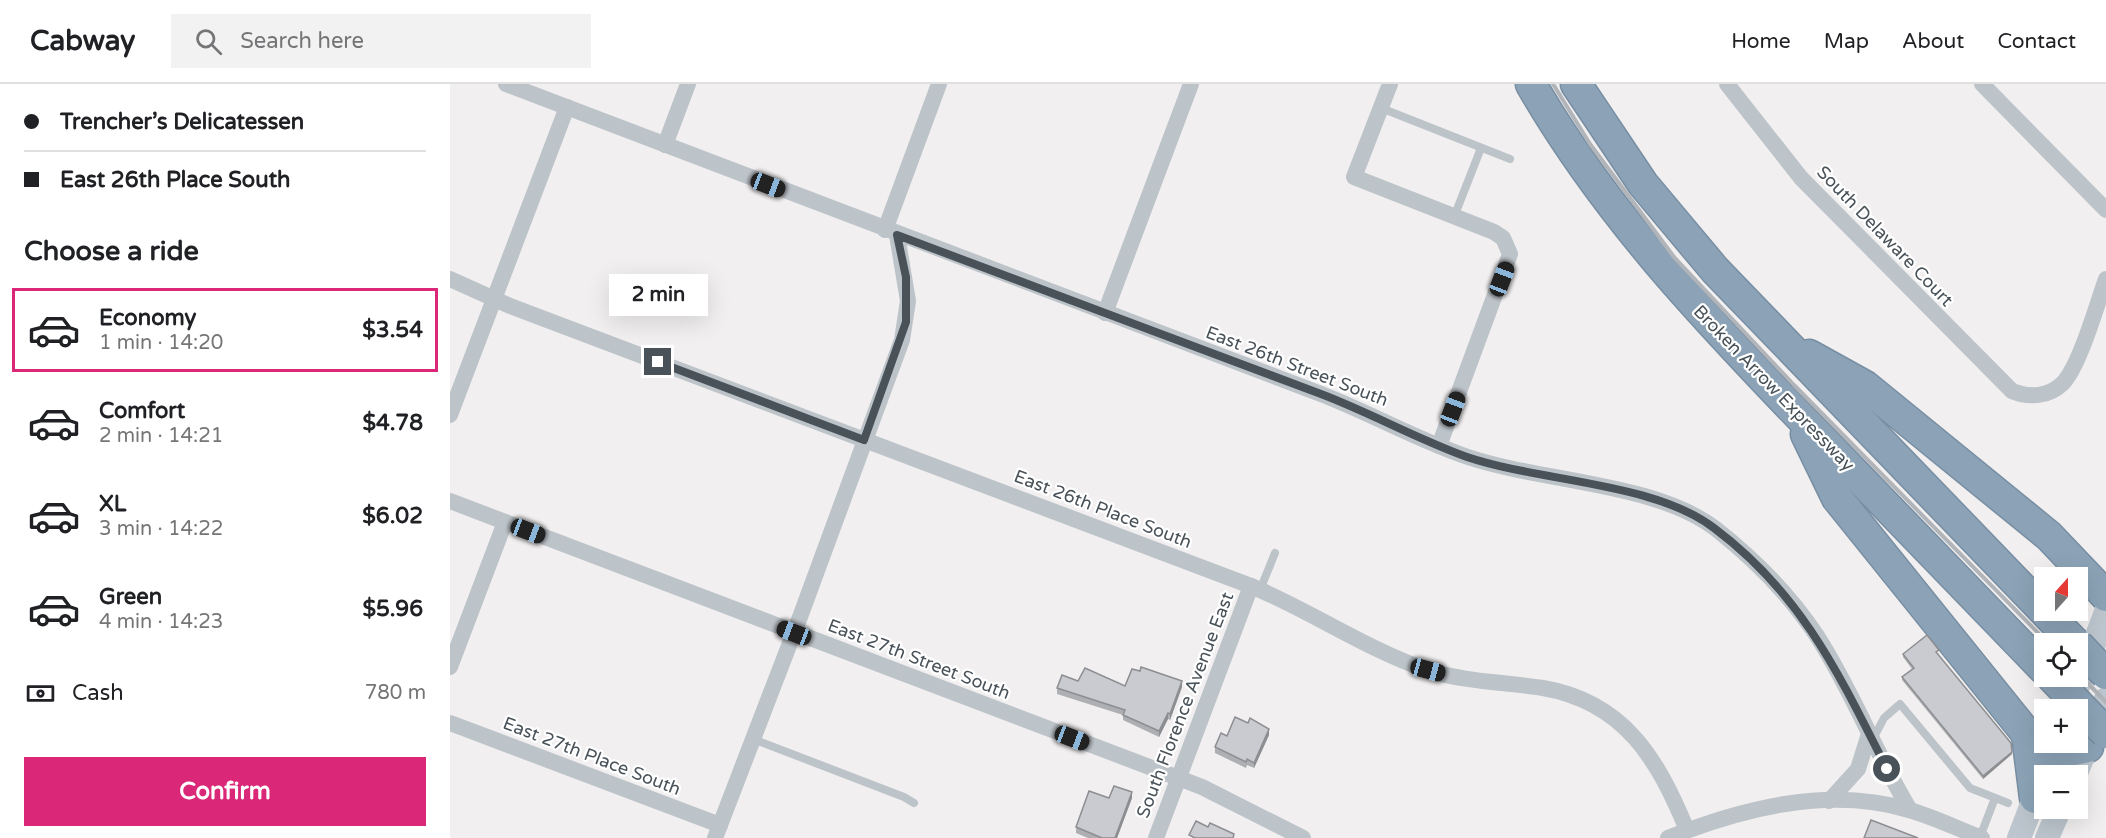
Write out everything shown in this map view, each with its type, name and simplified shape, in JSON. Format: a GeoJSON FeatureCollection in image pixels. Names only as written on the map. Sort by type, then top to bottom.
{"type":"FeatureCollection","features":[{"type":"Feature","properties":{"kind":"highway","name":"Broken Arrow Expressway"},"geometry":{"type":"LineString","coordinates":[[1531,84],[1589,175],[1640,243],[1700,312],[2034,659]]}},
{"type":"Feature","properties":{"kind":"highway"},"geometry":{"type":"LineString","coordinates":[[1576,84],[1643,184],[1715,270],[2066,633]]}},
{"type":"Feature","properties":{"kind":"highway"},"geometry":{"type":"LineString","coordinates":[[1783,340],[1865,386],[2049,536],[2106,596]]}},
{"type":"Feature","properties":{"kind":"highway"},"geometry":{"type":"LineString","coordinates":[[1794,410],[1837,498],[2034,742]]}},
{"type":"Feature","properties":{"kind":"highway"},"geometry":{"type":"LineString","coordinates":[[2070,556],[2088,562],[2106,560]]}},
{"type":"Feature","properties":{"kind":"highway"},"geometry":{"type":"LineString","coordinates":[[2088,655],[2106,674]]}},
{"type":"Feature","properties":{"kind":"highway"},"geometry":{"type":"LineString","coordinates":[[2059,687],[2097,740]]}},
{"type":"Feature","properties":{"kind":"highway"},"geometry":{"type":"LineString","coordinates":[[2027,734],[2034,803]]}},
{"type":"Feature","properties":{"kind":"main road"},"geometry":{"type":"LineString","coordinates":[[2072,699],[2106,612]]}},
{"type":"Feature","properties":{"kind":"main road"},"geometry":{"type":"LineString","coordinates":[[2082,765],[2097,740],[2106,699]]}},
{"type":"Feature","properties":{"kind":"main road"},"geometry":{"type":"LineString","coordinates":[[2019,838],[2034,803]]}},
{"type":"Feature","properties":{"kind":"main road"},"geometry":{"type":"LineString","coordinates":[[2040,819],[2047,838]]}},
{"type":"Feature","properties":{"kind":"street","name":"East 26th Street South"},"geometry":{"type":"LineString","coordinates":[[506,84],[1323,395],[1439,446],[1521,472],[1649,497],[1685,510],[1713,527],[1775,583],[1801,614],[1831,660],[1910,810]]}},
{"type":"Feature","properties":{"kind":"street"},"geometry":{"type":"LineString","coordinates":[[665,146],[688,84]]}},
{"type":"Feature","properties":{"kind":"street"},"geometry":{"type":"LineString","coordinates":[[718,831],[794,633],[906,322],[906,277],[891,232],[939,84]]}},
{"type":"Feature","properties":{"kind":"street"},"geometry":{"type":"LineString","coordinates":[[1105,313],[1191,84]]}},
{"type":"Feature","properties":{"kind":"street"},"geometry":{"type":"LineString","coordinates":[[1390,84],[1354,177],[1494,232],[1508,246],[1508,263],[1439,446]]}},
{"type":"Feature","properties":{"kind":"street","name":"South Delaware Court"},"geometry":{"type":"LineString","coordinates":[[1727,84],[1801,178],[2005,387],[2031,397],[2049,393],[2063,382],[2073,367],[2106,279]]}},
{"type":"Feature","properties":{"kind":"street"},"geometry":{"type":"LineString","coordinates":[[1982,84],[2106,210]]}},
{"type":"Feature","properties":{"kind":"street"},"geometry":{"type":"LineString","coordinates":[[450,415],[567,107]]}},
{"type":"Feature","properties":{"kind":"street","name":"East 26th Place South"},"geometry":{"type":"LineString","coordinates":[[450,279],[864,440],[1255,588],[1300,607],[1382,651],[1428,670],[1478,681],[1544,688],[1598,707],[1613,717],[1642,745],[1658,767],[1687,830]]}},
{"type":"Feature","properties":{"kind":"street","name":"East 27th Street South"},"geometry":{"type":"LineString","coordinates":[[450,501],[1178,778],[1256,812],[1303,838]]}},
{"type":"Feature","properties":{"kind":"street"},"geometry":{"type":"LineString","coordinates":[[450,667],[505,522]]}},
{"type":"Feature","properties":{"kind":"street","name":"South Florence Avenue East"},"geometry":{"type":"LineString","coordinates":[[1156,838],[1255,588]]}},
{"type":"Feature","properties":{"kind":"street","name":"East 27th Place South"},"geometry":{"type":"LineString","coordinates":[[450,723],[718,831]]}},
{"type":"Feature","properties":{"kind":"street"},"geometry":{"type":"LineString","coordinates":[[1829,801],[1858,769],[1871,737]]}},
{"type":"Feature","properties":{"kind":"street"},"geometry":{"type":"LineString","coordinates":[[1668,838],[1756,808],[1829,801],[1879,803],[1910,810],[1981,838]]}},
{"type":"Feature","properties":{"kind":"lane"},"geometry":{"type":"LineString","coordinates":[[1381,108],[1510,159]]}},
{"type":"Feature","properties":{"kind":"lane"},"geometry":{"type":"LineString","coordinates":[[1454,217],[1481,148]]}},
{"type":"Feature","properties":{"kind":"lane"},"geometry":{"type":"LineString","coordinates":[[1255,588],[1275,553]]}},
{"type":"Feature","properties":{"kind":"lane"},"geometry":{"type":"LineString","coordinates":[[1871,737],[1884,718],[1900,704],[1970,788],[1995,798],[2034,803]]}},
{"type":"Feature","properties":{"kind":"lane"},"geometry":{"type":"LineString","coordinates":[[753,739],[904,796],[914,803]]}},
{"type":"Feature","properties":{"kind":"lane"},"geometry":{"type":"LineString","coordinates":[[1981,838],[1995,798]]}},
{"type":"Feature","properties":{"kind":"building"},"geometry":{"type":"Polygon","coordinates":[[[1927,635],[1939,650],[1936,652],[2011,743],[2012,752],[1983,776],[1902,677],[1914,668],[1903,654],[1927,635]]]}},
{"type":"Feature","properties":{"kind":"building"},"geometry":{"type":"Polygon","coordinates":[[[1141,667],[1182,681],[1170,714],[1168,713],[1159,731],[1123,715],[1125,710],[1057,688],[1062,675],[1078,681],[1085,668],[1125,686],[1132,669],[1140,671],[1141,667]]]}},
{"type":"Feature","properties":{"kind":"building"},"geometry":{"type":"Polygon","coordinates":[[[1235,717],[1248,723],[1250,718],[1269,729],[1254,763],[1247,759],[1246,762],[1215,747],[1221,733],[1227,736],[1235,717]]]}},
{"type":"Feature","properties":{"kind":"building"},"geometry":{"type":"Polygon","coordinates":[[[1114,786],[1132,792],[1115,838],[1102,838],[1076,827],[1089,791],[1109,798],[1114,786]]]}},
{"type":"Feature","properties":{"kind":"building"},"geometry":{"type":"Polygon","coordinates":[[[1871,820],[1918,838],[1864,838],[1871,820]]]}},
{"type":"Feature","properties":{"kind":"building"},"geometry":{"type":"Polygon","coordinates":[[[1196,821],[1208,827],[1210,823],[1234,834],[1233,838],[1195,838],[1189,835],[1196,821]]]}},
{"type":"Feature","properties":{"kind":"railway"},"geometry":{"type":"LineString","coordinates":[[1553,84],[1590,144],[1674,257],[1794,385],[2038,633]]}},
{"type":"Feature","properties":{"kind":"railway"},"geometry":{"type":"LineString","coordinates":[[2088,683],[2106,702]]}},
{"type":"Feature","properties":{"kind":"route"},"geometry":{"type":"LineString","coordinates":[[658,362],[864,440],[902,340],[906,322],[908,301],[906,277],[897,235],[1354,407],[1418,437],[1466,456],[1521,472],[1649,497],[1698,517],[1754,562],[1782,590],[1801,614],[1831,660],[1887,769]]}}]}
